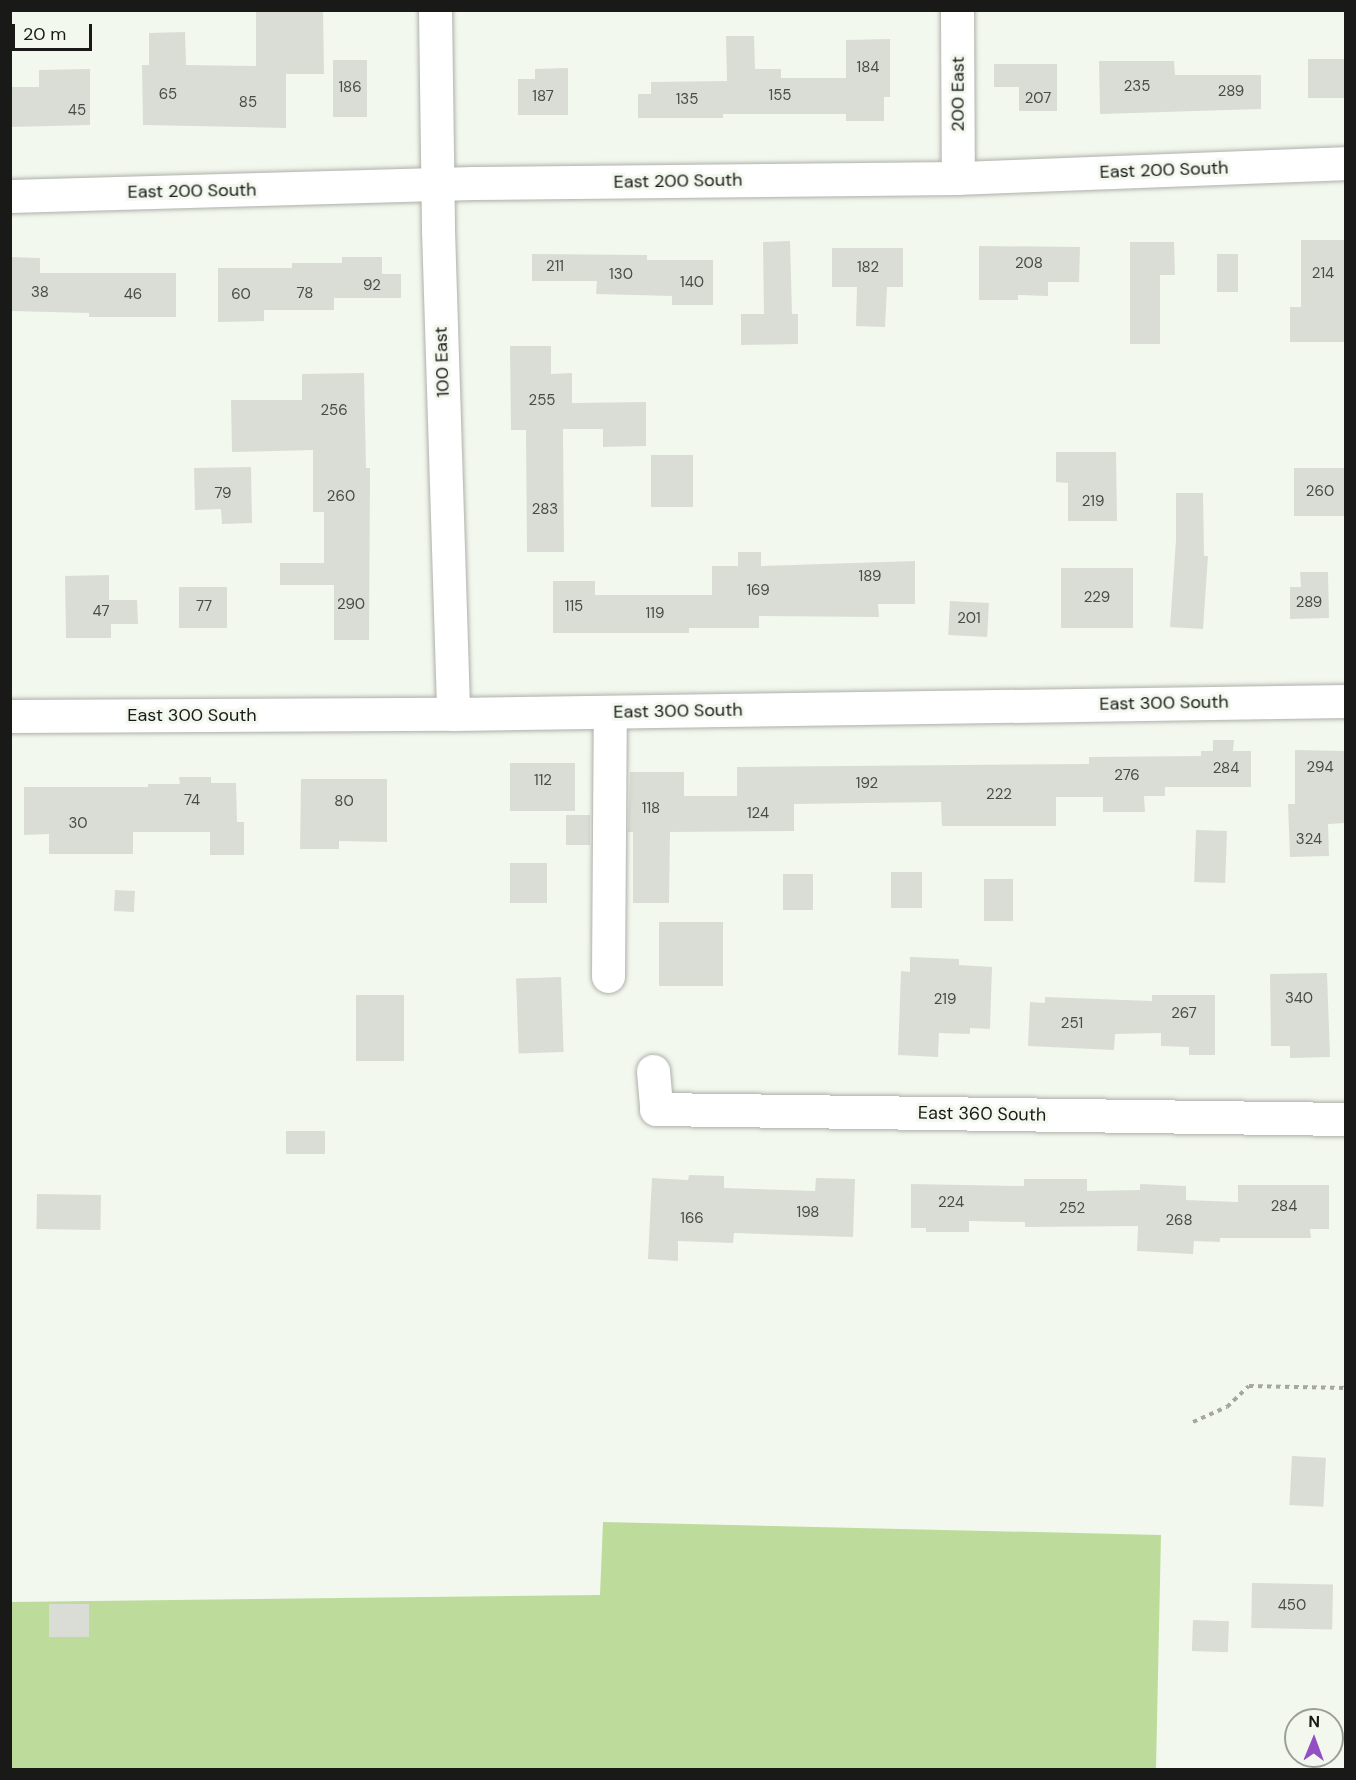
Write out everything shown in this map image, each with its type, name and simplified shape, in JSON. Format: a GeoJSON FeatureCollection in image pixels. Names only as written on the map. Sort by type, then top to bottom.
{"type":"FeatureCollection","features":[{"type":"Feature","properties":{"kind":"street","name":"100 East"},"geometry":{"type":"LineString","coordinates":[[435,10],[453,714]]}},
{"type":"Feature","properties":{"kind":"street","name":"200 East"},"geometry":{"type":"LineString","coordinates":[[957,10],[958,178]]}},
{"type":"Feature","properties":{"kind":"street","name":"East 200 South"},"geometry":{"type":"LineString","coordinates":[[10,196],[438,185],[958,178],[1346,163]]}},
{"type":"Feature","properties":{"kind":"street","name":"East 300 South"},"geometry":{"type":"LineString","coordinates":[[10,716],[453,714],[1346,701]]}},
{"type":"Feature","properties":{"kind":"street"},"geometry":{"type":"LineString","coordinates":[[608,976],[610,712]]}},
{"type":"Feature","properties":{"kind":"street","name":"East 360 South"},"geometry":{"type":"LineString","coordinates":[[653,1071],[656,1109],[1346,1119]]}},
{"type":"Feature","properties":{"kind":"path"},"geometry":{"type":"LineString","coordinates":[[1193,1422],[1227,1407],[1249,1386],[1346,1388]]}},
{"type":"Feature","properties":{"kind":"green space"},"geometry":{"type":"Polygon","coordinates":[[[603,1522],[1161,1535],[1156,1769],[11,1769],[10,1602],[600,1595],[603,1522]]]}},
{"type":"Feature","properties":{"kind":"building"},"geometry":{"type":"Polygon","coordinates":[[[256,10],[323,10],[324,74],[286,74],[286,128],[143,125],[142,65],[149,65],[149,33],[185,32],[186,65],[256,66],[256,10]]]}},
{"type":"Feature","properties":{"kind":"building"},"geometry":{"type":"Polygon","coordinates":[[[726,36],[754,36],[755,69],[781,69],[781,78],[846,78],[846,40],[890,39],[890,97],[884,97],[884,121],[846,121],[846,114],[723,114],[723,118],[638,118],[638,94],[651,94],[651,82],[727,81],[726,36]]]}},
{"type":"Feature","properties":{"kind":"building"},"geometry":{"type":"Polygon","coordinates":[[[1308,59],[1346,59],[1346,98],[1308,98],[1308,59]]]}},
{"type":"Feature","properties":{"kind":"building"},"geometry":{"type":"Polygon","coordinates":[[[333,60],[367,60],[367,117],[333,117],[333,60]]]}},
{"type":"Feature","properties":{"kind":"building"},"geometry":{"type":"Polygon","coordinates":[[[1099,61],[1174,61],[1175,75],[1261,75],[1261,109],[1100,114],[1099,61]]]}},
{"type":"Feature","properties":{"kind":"building"},"geometry":{"type":"Polygon","coordinates":[[[994,64],[1057,64],[1057,111],[1019,111],[1019,87],[994,87],[994,64]]]}},
{"type":"Feature","properties":{"kind":"building"},"geometry":{"type":"Polygon","coordinates":[[[568,68],[568,115],[518,115],[518,79],[535,79],[535,69],[568,68]]]}},
{"type":"Feature","properties":{"kind":"building"},"geometry":{"type":"Polygon","coordinates":[[[90,69],[90,125],[10,127],[10,87],[39,87],[39,70],[90,69]]]}},
{"type":"Feature","properties":{"kind":"building"},"geometry":{"type":"Polygon","coordinates":[[[1301,240],[1346,240],[1346,342],[1290,342],[1290,307],[1301,307],[1301,240]]]}},
{"type":"Feature","properties":{"kind":"building"},"geometry":{"type":"Polygon","coordinates":[[[790,241],[792,314],[798,314],[798,344],[741,345],[741,314],[764,314],[763,242],[790,241]]]}},
{"type":"Feature","properties":{"kind":"building"},"geometry":{"type":"Polygon","coordinates":[[[1130,242],[1174,242],[1175,275],[1160,275],[1160,344],[1130,344],[1130,242]]]}},
{"type":"Feature","properties":{"kind":"building"},"geometry":{"type":"Polygon","coordinates":[[[979,246],[1080,247],[1079,282],[1048,282],[1048,296],[1018,295],[1018,300],[979,300],[979,246]]]}},
{"type":"Feature","properties":{"kind":"building"},"geometry":{"type":"Polygon","coordinates":[[[832,248],[903,248],[903,287],[887,287],[885,327],[856,326],[857,287],[832,287],[832,248]]]}},
{"type":"Feature","properties":{"kind":"building"},"geometry":{"type":"Polygon","coordinates":[[[532,254],[647,255],[647,260],[713,260],[713,305],[672,305],[672,296],[596,294],[597,281],[532,281],[532,254]]]}},
{"type":"Feature","properties":{"kind":"building"},"geometry":{"type":"Polygon","coordinates":[[[1217,254],[1238,254],[1238,292],[1217,292],[1217,254]]]}},
{"type":"Feature","properties":{"kind":"building"},"geometry":{"type":"Polygon","coordinates":[[[10,257],[40,258],[40,273],[176,273],[176,317],[89,317],[89,313],[10,311],[10,257]]]}},
{"type":"Feature","properties":{"kind":"building"},"geometry":{"type":"Polygon","coordinates":[[[342,257],[382,257],[382,274],[401,274],[401,298],[334,298],[334,310],[264,310],[264,321],[218,322],[218,268],[292,268],[292,263],[342,263],[342,257]]]}},
{"type":"Feature","properties":{"kind":"building"},"geometry":{"type":"Polygon","coordinates":[[[510,346],[551,346],[551,374],[572,373],[572,403],[646,402],[646,446],[603,447],[603,429],[563,429],[564,552],[527,552],[526,430],[511,430],[510,346]]]}},
{"type":"Feature","properties":{"kind":"building"},"geometry":{"type":"Polygon","coordinates":[[[364,373],[366,468],[370,468],[369,640],[334,640],[334,585],[280,585],[280,563],[324,563],[324,512],[313,512],[313,450],[232,452],[231,400],[302,400],[302,374],[364,373]]]}},
{"type":"Feature","properties":{"kind":"building"},"geometry":{"type":"Polygon","coordinates":[[[1056,452],[1116,452],[1117,521],[1068,521],[1068,483],[1056,482],[1056,452]]]}},
{"type":"Feature","properties":{"kind":"building"},"geometry":{"type":"Polygon","coordinates":[[[651,455],[693,455],[693,507],[651,507],[651,455]]]}},
{"type":"Feature","properties":{"kind":"building"},"geometry":{"type":"Polygon","coordinates":[[[251,467],[252,523],[222,524],[221,509],[195,510],[194,468],[251,467]]]}},
{"type":"Feature","properties":{"kind":"building"},"geometry":{"type":"Polygon","coordinates":[[[1294,468],[1346,468],[1346,516],[1294,516],[1294,468]]]}},
{"type":"Feature","properties":{"kind":"building"},"geometry":{"type":"Polygon","coordinates":[[[1176,493],[1203,493],[1204,556],[1208,556],[1203,629],[1170,627],[1176,540],[1176,493]]]}},
{"type":"Feature","properties":{"kind":"building"},"geometry":{"type":"Polygon","coordinates":[[[738,552],[761,552],[761,566],[915,561],[915,604],[878,604],[879,617],[759,616],[759,628],[689,628],[689,633],[553,633],[553,581],[595,581],[595,595],[712,595],[712,566],[738,566],[738,552]]]}},
{"type":"Feature","properties":{"kind":"building"},"geometry":{"type":"Polygon","coordinates":[[[1061,568],[1133,568],[1133,628],[1061,628],[1061,568]]]}},
{"type":"Feature","properties":{"kind":"building"},"geometry":{"type":"Polygon","coordinates":[[[1300,572],[1328,572],[1329,618],[1290,619],[1290,587],[1301,587],[1300,572]]]}},
{"type":"Feature","properties":{"kind":"building"},"geometry":{"type":"Polygon","coordinates":[[[109,575],[109,600],[137,600],[138,624],[111,624],[111,638],[66,638],[65,576],[109,575]]]}},
{"type":"Feature","properties":{"kind":"building"},"geometry":{"type":"Polygon","coordinates":[[[179,587],[227,587],[227,628],[179,628],[179,587]]]}},
{"type":"Feature","properties":{"kind":"building"},"geometry":{"type":"Polygon","coordinates":[[[950,601],[989,603],[987,637],[948,635],[950,601]]]}},
{"type":"Feature","properties":{"kind":"building"},"geometry":{"type":"Polygon","coordinates":[[[1213,740],[1234,740],[1233,751],[1251,751],[1251,787],[1165,787],[1165,796],[1144,796],[1145,812],[1103,812],[1103,797],[1056,797],[1056,826],[942,826],[941,802],[794,804],[794,831],[670,832],[669,903],[633,903],[633,832],[628,832],[630,772],[684,772],[684,796],[737,796],[737,767],[1089,764],[1089,757],[1201,756],[1201,751],[1213,751],[1213,740]]]}},
{"type":"Feature","properties":{"kind":"building"},"geometry":{"type":"Polygon","coordinates":[[[1295,750],[1345,751],[1346,823],[1328,824],[1329,856],[1290,857],[1288,804],[1295,804],[1295,750]]]}},
{"type":"Feature","properties":{"kind":"building"},"geometry":{"type":"Polygon","coordinates":[[[510,763],[575,763],[575,811],[510,811],[510,763]]]}},
{"type":"Feature","properties":{"kind":"building"},"geometry":{"type":"Polygon","coordinates":[[[179,777],[211,777],[211,783],[236,783],[237,822],[244,822],[244,855],[210,855],[210,832],[133,832],[133,854],[49,854],[49,834],[24,835],[24,787],[148,787],[148,784],[180,784],[179,777]]]}},
{"type":"Feature","properties":{"kind":"building"},"geometry":{"type":"Polygon","coordinates":[[[301,779],[387,779],[387,842],[339,841],[339,849],[300,849],[301,779]]]}},
{"type":"Feature","properties":{"kind":"building"},"geometry":{"type":"Polygon","coordinates":[[[566,815],[590,815],[590,845],[566,845],[566,815]]]}},
{"type":"Feature","properties":{"kind":"building"},"geometry":{"type":"Polygon","coordinates":[[[1196,830],[1227,831],[1225,883],[1194,882],[1196,830]]]}},
{"type":"Feature","properties":{"kind":"building"},"geometry":{"type":"Polygon","coordinates":[[[510,863],[547,863],[547,903],[510,903],[510,863]]]}},
{"type":"Feature","properties":{"kind":"building"},"geometry":{"type":"Polygon","coordinates":[[[891,872],[922,872],[922,908],[891,908],[891,872]]]}},
{"type":"Feature","properties":{"kind":"building"},"geometry":{"type":"Polygon","coordinates":[[[783,874],[813,874],[813,910],[783,910],[783,874]]]}},
{"type":"Feature","properties":{"kind":"building"},"geometry":{"type":"Polygon","coordinates":[[[984,879],[1013,879],[1013,921],[984,921],[984,879]]]}},
{"type":"Feature","properties":{"kind":"building"},"geometry":{"type":"Polygon","coordinates":[[[115,890],[135,891],[134,912],[114,911],[115,890]]]}},
{"type":"Feature","properties":{"kind":"building"},"geometry":{"type":"Polygon","coordinates":[[[659,922],[723,922],[723,986],[659,986],[659,922]]]}},
{"type":"Feature","properties":{"kind":"building"},"geometry":{"type":"Polygon","coordinates":[[[910,957],[959,959],[959,965],[992,967],[990,1029],[970,1028],[970,1034],[939,1033],[938,1057],[898,1055],[901,971],[910,972],[910,957]]]}},
{"type":"Feature","properties":{"kind":"building"},"geometry":{"type":"Polygon","coordinates":[[[1327,973],[1330,1057],[1290,1058],[1290,1046],[1271,1046],[1270,974],[1327,973]]]}},
{"type":"Feature","properties":{"kind":"building"},"geometry":{"type":"Polygon","coordinates":[[[561,977],[564,1052],[519,1054],[516,979],[561,977]]]}},
{"type":"Feature","properties":{"kind":"building"},"geometry":{"type":"Polygon","coordinates":[[[356,995],[404,995],[404,1061],[356,1061],[356,995]]]}},
{"type":"Feature","properties":{"kind":"building"},"geometry":{"type":"Polygon","coordinates":[[[1152,995],[1215,995],[1215,1055],[1189,1055],[1189,1047],[1161,1046],[1161,1033],[1115,1034],[1114,1050],[1028,1046],[1030,1002],[1045,1003],[1045,997],[1152,1001],[1152,995]]]}},
{"type":"Feature","properties":{"kind":"building"},"geometry":{"type":"Polygon","coordinates":[[[286,1131],[325,1131],[325,1154],[286,1154],[286,1131]]]}},
{"type":"Feature","properties":{"kind":"building"},"geometry":{"type":"Polygon","coordinates":[[[689,1175],[724,1176],[724,1188],[815,1191],[816,1178],[855,1179],[853,1237],[734,1233],[733,1243],[678,1241],[678,1261],[648,1259],[652,1178],[688,1180],[689,1175]]]}},
{"type":"Feature","properties":{"kind":"building"},"geometry":{"type":"Polygon","coordinates":[[[1024,1179],[1087,1179],[1087,1191],[1140,1190],[1140,1184],[1186,1186],[1186,1200],[1238,1202],[1238,1185],[1329,1185],[1329,1229],[1310,1229],[1311,1238],[1220,1238],[1220,1242],[1194,1241],[1193,1254],[1137,1251],[1138,1226],[1025,1227],[1025,1222],[969,1221],[969,1232],[926,1232],[926,1228],[911,1228],[911,1184],[1024,1186],[1024,1179]]]}},
{"type":"Feature","properties":{"kind":"building"},"geometry":{"type":"Polygon","coordinates":[[[37,1194],[101,1195],[100,1230],[36,1229],[37,1194]]]}},
{"type":"Feature","properties":{"kind":"building"},"geometry":{"type":"Polygon","coordinates":[[[1292,1456],[1326,1458],[1323,1507],[1289,1505],[1292,1456]]]}},
{"type":"Feature","properties":{"kind":"building"},"geometry":{"type":"Polygon","coordinates":[[[1252,1583],[1333,1584],[1332,1629],[1251,1628],[1252,1583]]]}},
{"type":"Feature","properties":{"kind":"building"},"geometry":{"type":"Polygon","coordinates":[[[49,1604],[89,1604],[89,1637],[49,1637],[49,1604]]]}},
{"type":"Feature","properties":{"kind":"building"},"geometry":{"type":"Polygon","coordinates":[[[1193,1620],[1229,1621],[1228,1652],[1192,1651],[1193,1620]]]}}]}
